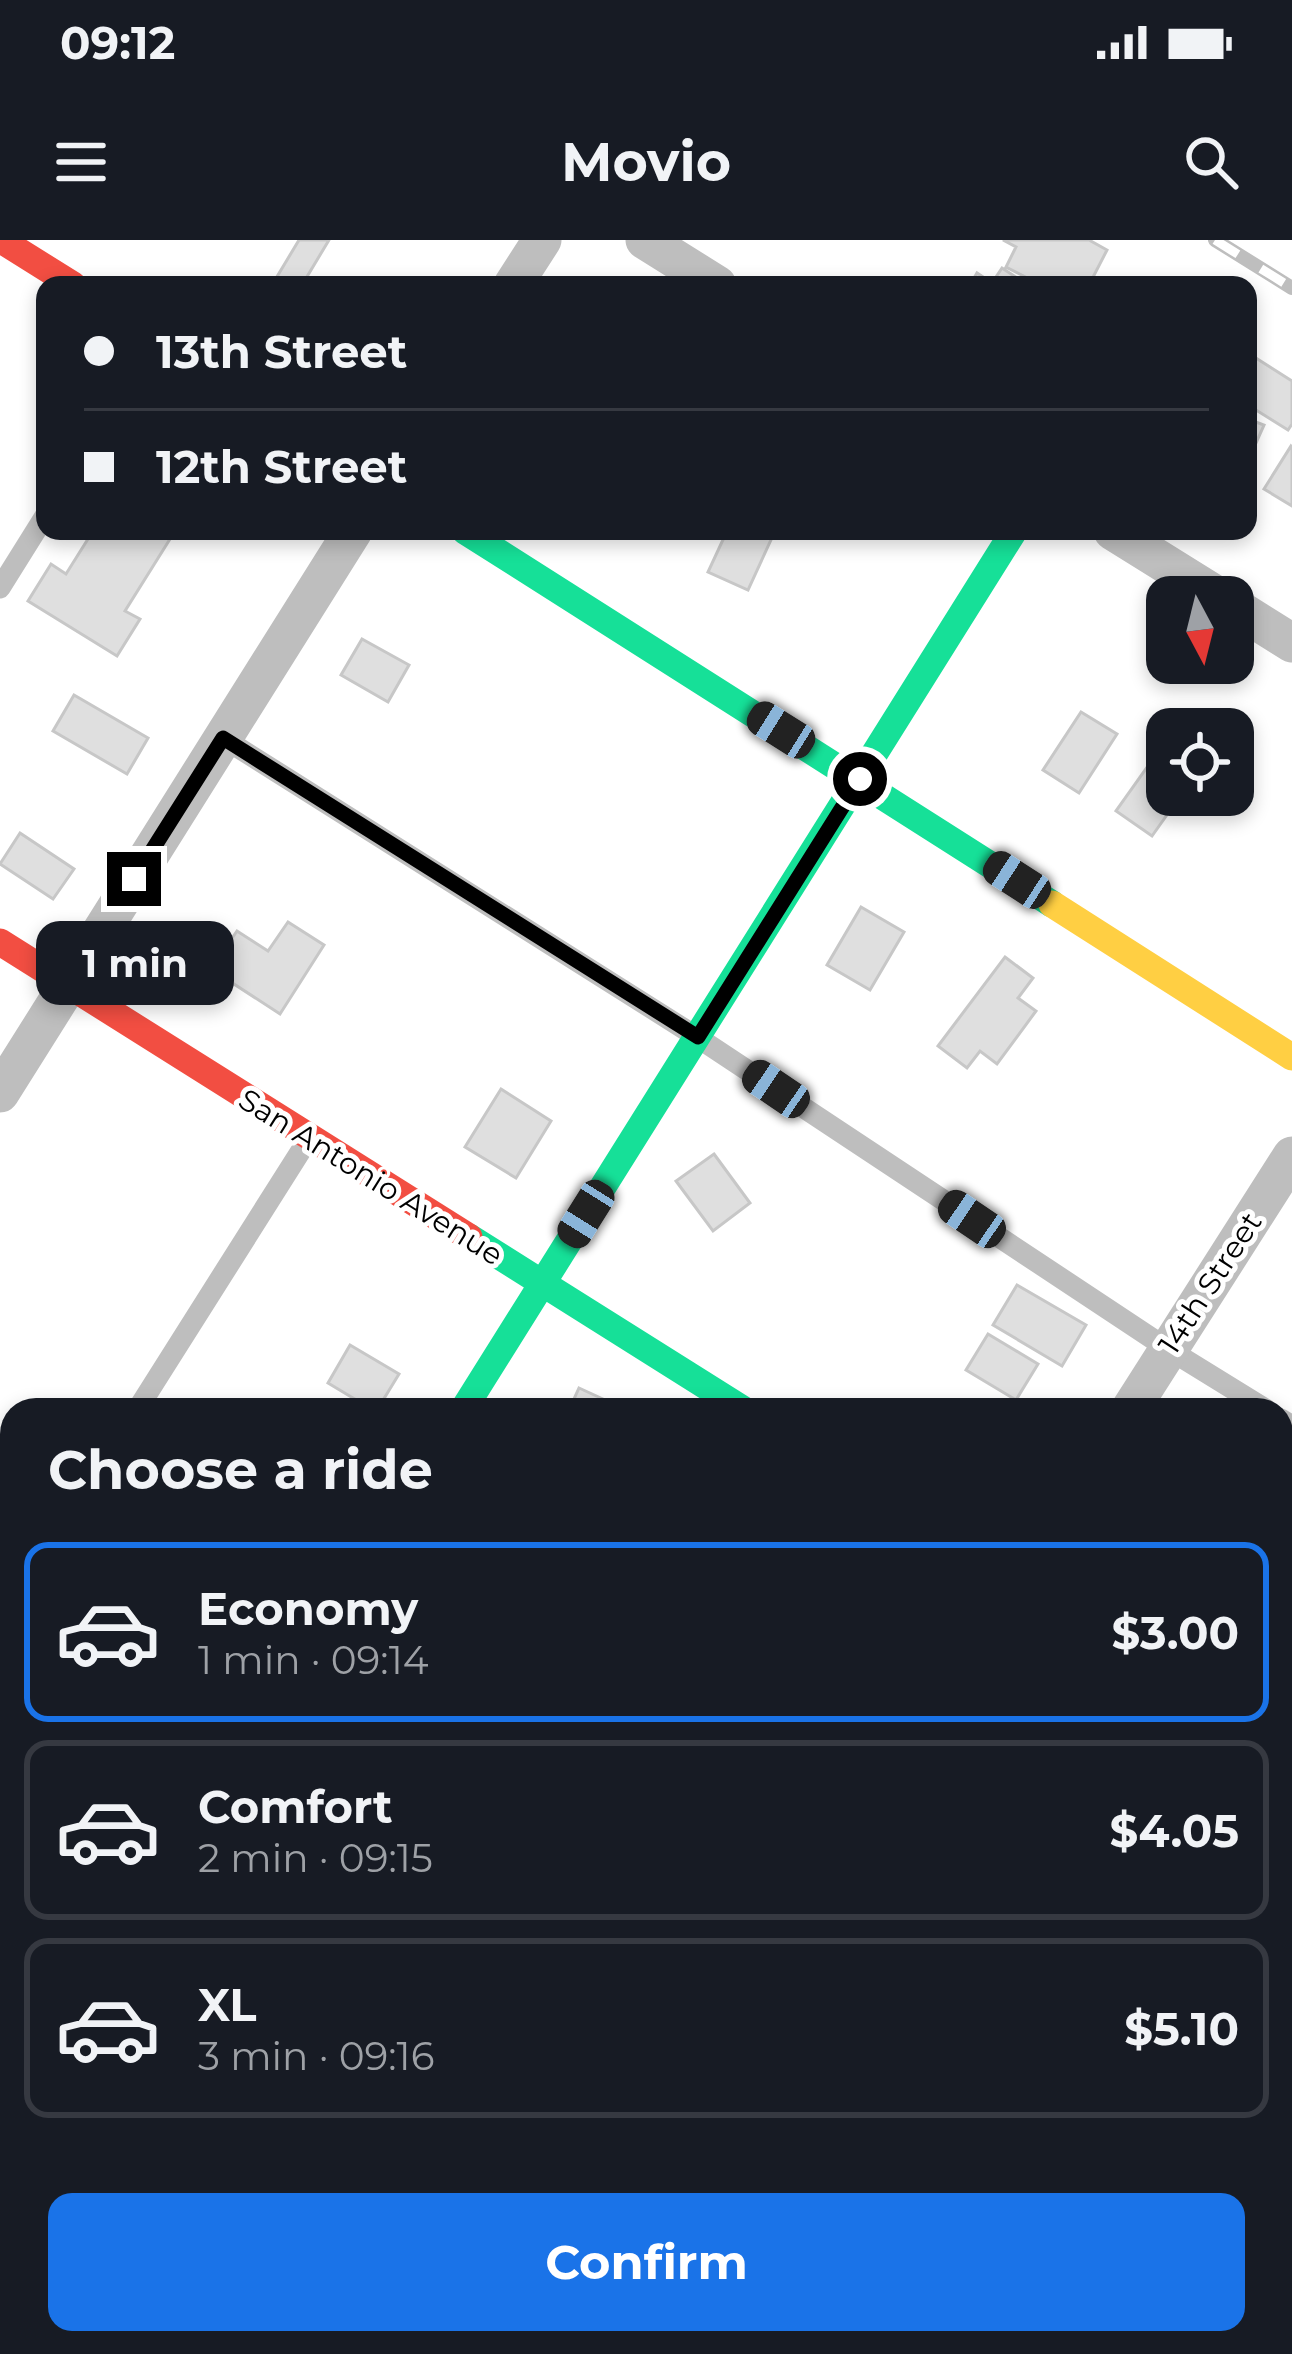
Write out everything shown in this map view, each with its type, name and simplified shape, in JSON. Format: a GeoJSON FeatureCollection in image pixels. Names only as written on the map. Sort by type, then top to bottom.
{"type":"FeatureCollection","features":[{"type":"Feature","properties":{"kind":"street"},"geometry":{"type":"LineString","coordinates":[[2,240],[59,276]]}},
{"type":"Feature","properties":{"kind":"street"},"geometry":{"type":"LineString","coordinates":[[519,276],[542,240]]}},
{"type":"Feature","properties":{"kind":"street"},"geometry":{"type":"LineString","coordinates":[[645,240],[703,276]]}},
{"type":"Feature","properties":{"kind":"street"},"geometry":{"type":"LineString","coordinates":[[0,1093],[347,540]]}},
{"type":"Feature","properties":{"kind":"street"},"geometry":{"type":"LineString","coordinates":[[479,540],[1292,1057]]}},
{"type":"Feature","properties":{"kind":"street"},"geometry":{"type":"LineString","coordinates":[[471,1398],[1008,540]]}},
{"type":"Feature","properties":{"kind":"street"},"geometry":{"type":"LineString","coordinates":[[1127,540],[1185,576]]}},
{"type":"Feature","properties":{"kind":"street"},"geometry":{"type":"LineString","coordinates":[[1254,619],[1292,643]]}},
{"type":"Feature","properties":{"kind":"street","name":"San Antonio Avenue"},"geometry":{"type":"LineString","coordinates":[[0,942],[725,1398]]}},
{"type":"Feature","properties":{"kind":"street","name":"14th Street"},"geometry":{"type":"LineString","coordinates":[[1137,1398],[1292,1156]]}},
{"type":"Feature","properties":{"kind":"lane"},"geometry":{"type":"LineString","coordinates":[[0,588],[36,530]]}},
{"type":"Feature","properties":{"kind":"lane"},"geometry":{"type":"LineString","coordinates":[[223,738],[698,1037],[1248,1398]]}},
{"type":"Feature","properties":{"kind":"lane"},"geometry":{"type":"LineString","coordinates":[[145,1398],[309,1137]]}},
{"type":"Feature","properties":{"kind":"building"},"geometry":{"type":"Polygon","coordinates":[[[299,240],[329,240],[307,276],[277,276],[299,240]]]}},
{"type":"Feature","properties":{"kind":"building"},"geometry":{"type":"Polygon","coordinates":[[[1003,240],[1089,240],[1107,250],[1094,276],[1024,276],[1006,267],[1016,247],[1003,240]]]}},
{"type":"Feature","properties":{"kind":"building"},"geometry":{"type":"Polygon","coordinates":[[[1257,359],[1292,381],[1288,430],[1257,411],[1257,359]]]}},
{"type":"Feature","properties":{"kind":"building"},"geometry":{"type":"Polygon","coordinates":[[[1292,447],[1292,506],[1264,489],[1292,447]]]}},
{"type":"Feature","properties":{"kind":"building"},"geometry":{"type":"Polygon","coordinates":[[[87,540],[169,540],[125,611],[140,619],[117,656],[28,601],[51,564],[66,574],[87,540]]]}},
{"type":"Feature","properties":{"kind":"building"},"geometry":{"type":"Polygon","coordinates":[[[723,540],[771,540],[748,590],[708,572],[723,540]]]}},
{"type":"Feature","properties":{"kind":"building"},"geometry":{"type":"Polygon","coordinates":[[[362,639],[409,665],[388,702],[341,675],[362,639]]]}},
{"type":"Feature","properties":{"kind":"building"},"geometry":{"type":"Polygon","coordinates":[[[74,695],[148,738],[127,774],[53,731],[74,695]]]}},
{"type":"Feature","properties":{"kind":"building"},"geometry":{"type":"Polygon","coordinates":[[[1081,712],[1117,734],[1079,793],[1043,770],[1081,712]]]}},
{"type":"Feature","properties":{"kind":"building"},"geometry":{"type":"Polygon","coordinates":[[[1146,769],[1146,816],[1166,816],[1152,836],[1116,811],[1146,769]]]}},
{"type":"Feature","properties":{"kind":"building"},"geometry":{"type":"Polygon","coordinates":[[[20,833],[74,869],[53,899],[0,864],[20,833]]]}},
{"type":"Feature","properties":{"kind":"building"},"geometry":{"type":"Polygon","coordinates":[[[861,907],[904,932],[870,990],[827,965],[861,907]]]}},
{"type":"Feature","properties":{"kind":"building"},"geometry":{"type":"Polygon","coordinates":[[[288,922],[324,945],[280,1014],[211,969],[237,931],[268,951],[288,922]]]}},
{"type":"Feature","properties":{"kind":"building"},"geometry":{"type":"Polygon","coordinates":[[[1005,957],[1033,978],[1018,998],[1036,1011],[997,1064],[980,1051],[967,1068],[938,1046],[1005,957]]]}},
{"type":"Feature","properties":{"kind":"building"},"geometry":{"type":"Polygon","coordinates":[[[501,1089],[551,1121],[516,1178],[465,1147],[501,1089]]]}},
{"type":"Feature","properties":{"kind":"building"},"geometry":{"type":"Polygon","coordinates":[[[714,1154],[750,1203],[713,1231],[676,1181],[714,1154]]]}},
{"type":"Feature","properties":{"kind":"building"},"geometry":{"type":"Polygon","coordinates":[[[1017,1285],[1086,1325],[1062,1366],[993,1325],[1017,1285]]]}},
{"type":"Feature","properties":{"kind":"building"},"geometry":{"type":"Polygon","coordinates":[[[988,1334],[1038,1364],[1017,1398],[966,1370],[988,1334]]]}},
{"type":"Feature","properties":{"kind":"building"},"geometry":{"type":"Polygon","coordinates":[[[350,1345],[399,1374],[384,1398],[353,1398],[328,1383],[350,1345]]]}},
{"type":"Feature","properties":{"kind":"building"},"geometry":{"type":"Polygon","coordinates":[[[579,1388],[601,1398],[574,1398],[579,1388]]]}},
{"type":"Feature","properties":{"kind":"railway"},"geometry":{"type":"LineString","coordinates":[[1215,240],[1292,288]]}},
{"type":"Feature","properties":{"kind":"traffic: fast"},"geometry":{"type":"LineString","coordinates":[[479,540],[1052,904]]}},
{"type":"Feature","properties":{"kind":"traffic: fast"},"geometry":{"type":"LineString","coordinates":[[471,1398],[1008,540]]}},
{"type":"Feature","properties":{"kind":"traffic: fast"},"geometry":{"type":"LineString","coordinates":[[469,1237],[725,1398]]}},
{"type":"Feature","properties":{"kind":"traffic: slow"},"geometry":{"type":"LineString","coordinates":[[1052,904],[1292,1057]]}},
{"type":"Feature","properties":{"kind":"traffic: jam"},"geometry":{"type":"LineString","coordinates":[[1,240],[59,276]]}},
{"type":"Feature","properties":{"kind":"traffic: jam"},"geometry":{"type":"LineString","coordinates":[[0,942],[469,1237]]}},
{"type":"Feature","properties":{"kind":"route"},"geometry":{"type":"LineString","coordinates":[[134,879],[223,738],[698,1037],[860,779]]}}]}
